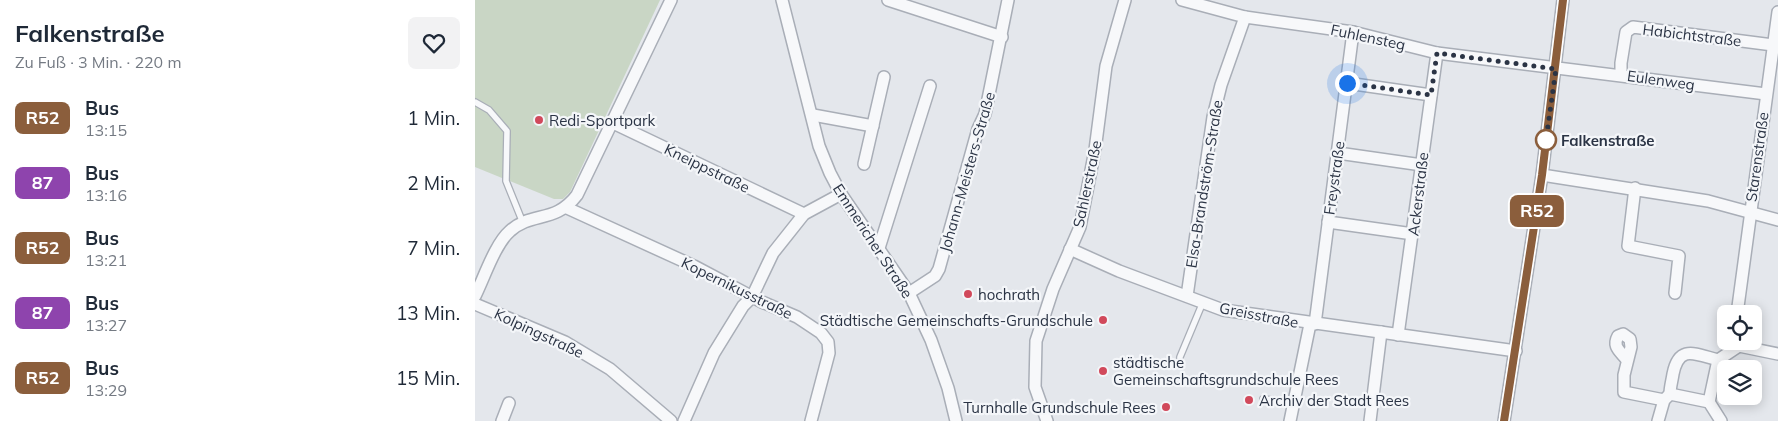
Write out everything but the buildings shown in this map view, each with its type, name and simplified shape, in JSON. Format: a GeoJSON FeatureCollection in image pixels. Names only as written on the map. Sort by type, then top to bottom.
{"type":"FeatureCollection","features":[{"type":"Feature","properties":{"kind":"street"},"geometry":{"type":"LineString","coordinates":[[475,296],[500,244],[509,232],[523,223],[551,216],[567,208],[577,195],[671,0]]}},
{"type":"Feature","properties":{"kind":"street","name":"Emmericher Straße"},"geometry":{"type":"LineString","coordinates":[[783,0],[813,115],[819,146],[830,173],[841,194],[909,293],[931,340],[948,388],[956,421]]}},
{"type":"Feature","properties":{"kind":"street"},"geometry":{"type":"LineString","coordinates":[[888,0],[1002,37]]}},
{"type":"Feature","properties":{"kind":"street","name":"Johann-Meisters-Straße"},"geometry":{"type":"LineString","coordinates":[[909,293],[935,276],[939,270],[978,128],[985,114],[1008,0]]}},
{"type":"Feature","properties":{"kind":"street","name":"Sahlerstraße"},"geometry":{"type":"LineString","coordinates":[[1047,421],[1035,387],[1036,340],[1053,289],[1080,226],[1095,150],[1106,66],[1125,0]]}},
{"type":"Feature","properties":{"kind":"street","name":"Fuhlensteg"},"geometry":{"type":"LineString","coordinates":[[1182,0],[1245,17],[1353,32],[1437,53],[1556,69]]}},
{"type":"Feature","properties":{"kind":"street"},"geometry":{"type":"LineString","coordinates":[[1504,421],[1542,175],[1563,0]]}},
{"type":"Feature","properties":{"kind":"street","name":"Starenstraße"},"geometry":{"type":"LineString","coordinates":[[1738,305],[1778,12]]}},
{"type":"Feature","properties":{"kind":"street","name":"Elsa-Brandström-Straße"},"geometry":{"type":"LineString","coordinates":[[1187,296],[1213,116],[1221,85],[1245,17]]}},
{"type":"Feature","properties":{"kind":"street","name":"Habichtstraße"},"geometry":{"type":"LineString","coordinates":[[1621,75],[1626,32],[1633,27],[1773,45]]}},
{"type":"Feature","properties":{"kind":"street","name":"Freystraße"},"geometry":{"type":"LineString","coordinates":[[1290,421],[1312,324],[1338,153],[1353,32]]}},
{"type":"Feature","properties":{"kind":"street","name":"Ackerstraße"},"geometry":{"type":"LineString","coordinates":[[1398,335],[1437,53]]}},
{"type":"Feature","properties":{"kind":"street","name":"Eulenweg"},"geometry":{"type":"LineString","coordinates":[[1556,69],[1621,75],[1766,94]]}},
{"type":"Feature","properties":{"kind":"street"},"geometry":{"type":"LineString","coordinates":[[864,164],[884,77]]}},
{"type":"Feature","properties":{"kind":"street"},"geometry":{"type":"LineString","coordinates":[[1347,83],[1431,95]]}},
{"type":"Feature","properties":{"kind":"street"},"geometry":{"type":"LineString","coordinates":[[879,248],[929,86]]}},
{"type":"Feature","properties":{"kind":"street"},"geometry":{"type":"LineString","coordinates":[[813,115],[873,126]]}},
{"type":"Feature","properties":{"kind":"street","name":"Kneippstraße"},"geometry":{"type":"LineString","coordinates":[[611,122],[804,214]]}},
{"type":"Feature","properties":{"kind":"street"},"geometry":{"type":"LineString","coordinates":[[1338,153],[1422,165]]}},
{"type":"Feature","properties":{"kind":"street"},"geometry":{"type":"LineString","coordinates":[[1542,175],[1635,188],[1708,202],[1778,220]]}},
{"type":"Feature","properties":{"kind":"street"},"geometry":{"type":"LineString","coordinates":[[1635,188],[1628,246],[1679,256],[1675,293]]}},
{"type":"Feature","properties":{"kind":"street"},"geometry":{"type":"LineString","coordinates":[[684,421],[714,353],[743,306],[752,297],[773,253],[804,214],[841,194]]}},
{"type":"Feature","properties":{"kind":"street","name":"Kopernikusstraße"},"geometry":{"type":"LineString","coordinates":[[567,208],[694,266],[752,297],[813,325],[828,342],[829,356],[811,421]]}},
{"type":"Feature","properties":{"kind":"street"},"geometry":{"type":"LineString","coordinates":[[1328,222],[1413,234]]}},
{"type":"Feature","properties":{"kind":"street","name":"Greisstraße"},"geometry":{"type":"LineString","coordinates":[[1070,249],[1119,271],[1223,310],[1312,324],[1516,351]]}},
{"type":"Feature","properties":{"kind":"street","name":"Kolpingstraße"},"geometry":{"type":"LineString","coordinates":[[475,304],[565,342],[611,369],[671,421]]}},
{"type":"Feature","properties":{"kind":"street"},"geometry":{"type":"LineString","coordinates":[[1370,421],[1381,332]]}},
{"type":"Feature","properties":{"kind":"street"},"geometry":{"type":"LineString","coordinates":[[1658,421],[1667,397],[1676,360],[1681,355],[1688,353],[1719,360],[1732,350]]}},
{"type":"Feature","properties":{"kind":"street"},"geometry":{"type":"LineString","coordinates":[[1762,350],[1778,354]]}},
{"type":"Feature","properties":{"kind":"street"},"geometry":{"type":"LineString","coordinates":[[1627,360],[1624,374],[1624,392],[1709,402]]}},
{"type":"Feature","properties":{"kind":"street"},"geometry":{"type":"LineString","coordinates":[[1717,368],[1709,402],[1721,421]]}},
{"type":"Feature","properties":{"kind":"street"},"geometry":{"type":"LineString","coordinates":[[502,421],[509,403]]}},
{"type":"Feature","properties":{"kind":"lane"},"geometry":{"type":"LineString","coordinates":[[475,102],[489,110],[507,131],[506,181],[523,223]]}},
{"type":"Feature","properties":{"kind":"lane"},"geometry":{"type":"LineString","coordinates":[[1181,357],[1203,302]]}},
{"type":"Feature","properties":{"kind":"lane"},"geometry":{"type":"LineString","coordinates":[[1263,399],[1293,402]]}},
{"type":"Feature","properties":{"kind":"green space","name":"Redi-Sportpark"},"geometry":{"type":"Polygon","coordinates":[[[475,0],[660,0],[570,192],[563,199],[554,199],[475,167],[475,0]]]}},
{"type":"Feature","properties":{"kind":"bus line","name":"R52"},"geometry":{"type":"LineString","coordinates":[[1504,421],[1542,175],[1560,38],[1563,0]]}},
{"type":"Feature","properties":{"kind":"place","name":"Redi-Sportpark"},"geometry":{"type":"Point","coordinates":[539,120]}},
{"type":"Feature","properties":{"kind":"place","name":"Falkenstraße"},"geometry":{"type":"Point","coordinates":[1546,140]}},
{"type":"Feature","properties":{"kind":"place","name":"hochrath"},"geometry":{"type":"Point","coordinates":[968,294]}},
{"type":"Feature","properties":{"kind":"place","name":"Städtische Gemeinschafts-Grundschule"},"geometry":{"type":"Point","coordinates":[1103,320]}},
{"type":"Feature","properties":{"kind":"place","name":"städtische Gemeinschaftsgrundschule Rees"},"geometry":{"type":"Point","coordinates":[1103,371]}},
{"type":"Feature","properties":{"kind":"place","name":"Archiv der Stadt Rees"},"geometry":{"type":"Point","coordinates":[1249,400]}},
{"type":"Feature","properties":{"kind":"place","name":"Turnhalle Grundschule Rees"},"geometry":{"type":"Point","coordinates":[1166,407]}},
{"type":"Feature","properties":{"kind":"route"},"geometry":{"type":"LineString","coordinates":[[1347,83],[1431,95],[1437,53],[1556,69],[1546,140]]}}]}
